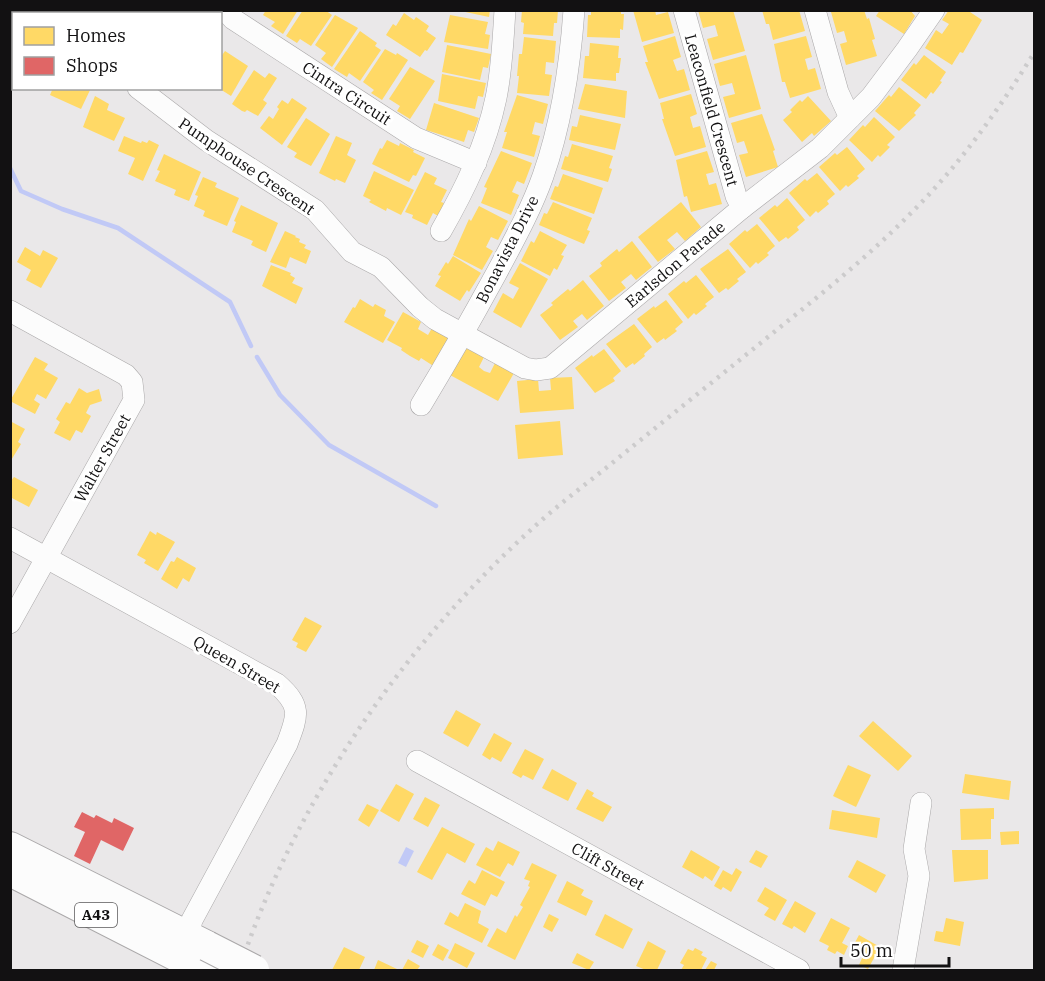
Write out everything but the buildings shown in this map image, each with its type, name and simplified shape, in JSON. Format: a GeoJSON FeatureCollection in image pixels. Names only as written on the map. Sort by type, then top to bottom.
{"type":"FeatureCollection","features":[{"type":"Feature","properties":{"kind":"highway","name":"A43"},"geometry":{"type":"LineString","coordinates":[[10,847],[193,958]]}},
{"type":"Feature","properties":{"kind":"highway","name":"A43"},"geometry":{"type":"LineString","coordinates":[[10,871],[193,958],[254,970]]}},
{"type":"Feature","properties":{"kind":"street","name":"Cintra Circuit"},"geometry":{"type":"LineString","coordinates":[[225,10],[233,19],[416,138],[476,163]]}},
{"type":"Feature","properties":{"kind":"street"},"geometry":{"type":"LineString","coordinates":[[441,231],[476,163],[487,132],[502,63],[505,10]]}},
{"type":"Feature","properties":{"kind":"street","name":"Bonavista Drive"},"geometry":{"type":"LineString","coordinates":[[421,405],[464,334],[522,226],[543,176],[556,134],[565,91],[574,10]]}},
{"type":"Feature","properties":{"kind":"street","name":"Leaconfield Crescent"},"geometry":{"type":"LineString","coordinates":[[684,10],[736,196],[742,208]]}},
{"type":"Feature","properties":{"kind":"street"},"geometry":{"type":"LineString","coordinates":[[814,10],[838,92],[850,118]]}},
{"type":"Feature","properties":{"kind":"street","name":"Earlsdon Parade"},"geometry":{"type":"LineString","coordinates":[[381,267],[435,319],[525,368],[536,370],[550,368],[742,208],[820,148],[871,97],[908,50],[934,10]]}},
{"type":"Feature","properties":{"kind":"street","name":"Pumphouse Crescent"},"geometry":{"type":"LineString","coordinates":[[141,90],[206,140],[315,210],[352,252],[381,267]]}},
{"type":"Feature","properties":{"kind":"street","name":"Walter Street"},"geometry":{"type":"LineString","coordinates":[[10,310],[126,375],[132,382],[134,400],[10,623]]}},
{"type":"Feature","properties":{"kind":"street","name":"Queen Street"},"geometry":{"type":"LineString","coordinates":[[10,538],[277,684],[293,700],[296,716],[287,744],[192,920],[193,958]]}},
{"type":"Feature","properties":{"kind":"street","name":"Clift Street"},"geometry":{"type":"LineString","coordinates":[[417,761],[799,970]]}},
{"type":"Feature","properties":{"kind":"street"},"geometry":{"type":"LineString","coordinates":[[903,970],[919,876],[914,849],[921,802]]}},
{"type":"Feature","properties":{"kind":"water"},"geometry":{"type":"Polygon","coordinates":[[[406,847],[414,851],[406,867],[398,863],[406,847]]]}},
{"type":"Feature","properties":{"kind":"waterway"},"geometry":{"type":"LineString","coordinates":[[10,168],[21,191],[62,209],[118,228],[230,302],[251,346]]}},
{"type":"Feature","properties":{"kind":"waterway"},"geometry":{"type":"LineString","coordinates":[[257,357],[280,395],[329,445],[436,506]]}},
{"type":"Feature","properties":{"kind":"railway"},"geometry":{"type":"LineString","coordinates":[[239,970],[262,908],[290,847],[322,787],[358,730],[441,622],[486,573],[543,519],[818,297],[899,225],[963,154],[993,115],[1034,53]]}}]}
